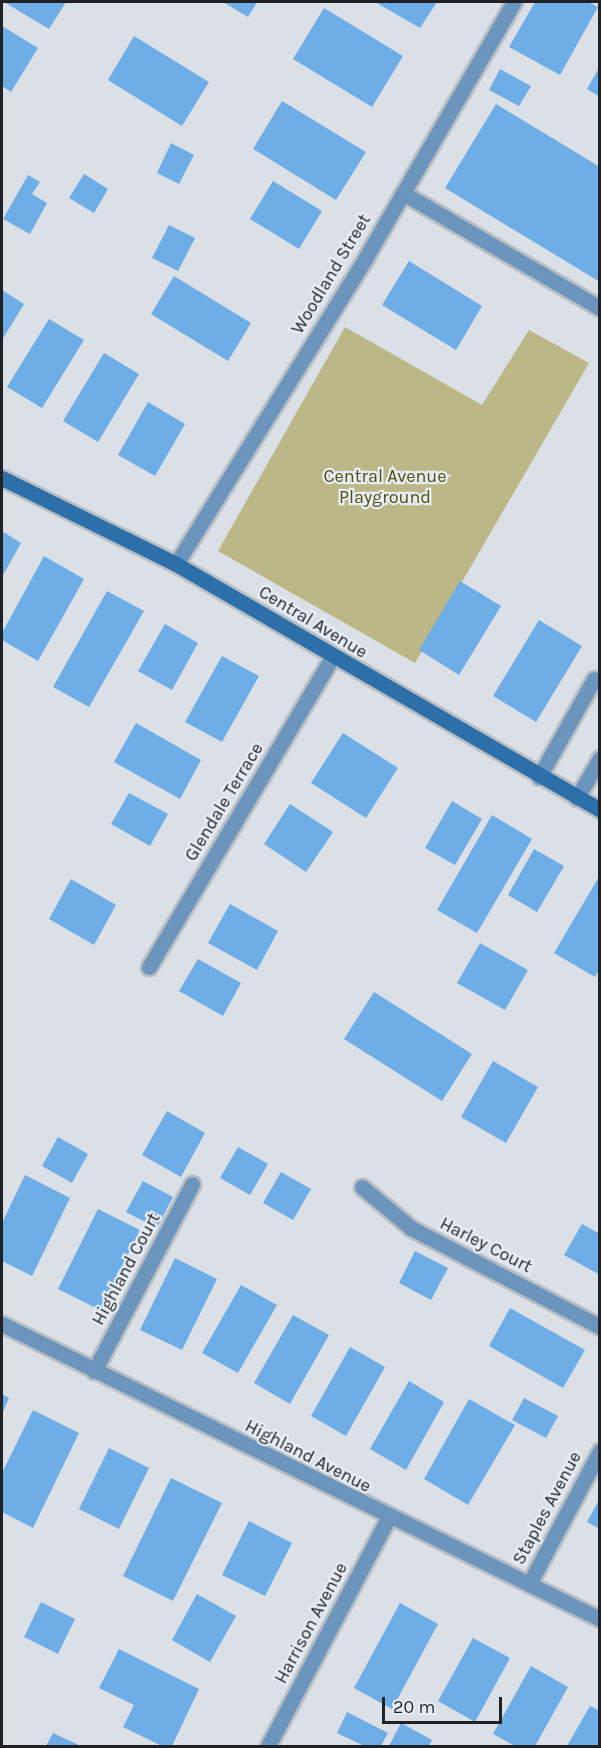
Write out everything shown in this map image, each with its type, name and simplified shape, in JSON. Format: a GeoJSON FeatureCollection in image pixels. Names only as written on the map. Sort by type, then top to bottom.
{"type":"FeatureCollection","features":[{"type":"Feature","properties":{"kind":"street","name":"Woodland Street"},"geometry":{"type":"LineString","coordinates":[[176,564],[403,193],[514,2]]}},
{"type":"Feature","properties":{"kind":"street"},"geometry":{"type":"LineString","coordinates":[[403,193],[600,308]]}},
{"type":"Feature","properties":{"kind":"street","name":"Central Avenue"},"geometry":{"type":"LineString","coordinates":[[2,478],[176,564],[539,777],[600,810]]}},
{"type":"Feature","properties":{"kind":"street","name":"Glendale Terrace"},"geometry":{"type":"LineString","coordinates":[[149,968],[333,656]]}},
{"type":"Feature","properties":{"kind":"street"},"geometry":{"type":"LineString","coordinates":[[539,777],[594,679]]}},
{"type":"Feature","properties":{"kind":"street"},"geometry":{"type":"LineString","coordinates":[[577,798],[600,758]]}},
{"type":"Feature","properties":{"kind":"street","name":"Highland Court"},"geometry":{"type":"LineString","coordinates":[[94,1371],[192,1184]]}},
{"type":"Feature","properties":{"kind":"street","name":"Harley Court"},"geometry":{"type":"LineString","coordinates":[[362,1187],[411,1228],[600,1327]]}},
{"type":"Feature","properties":{"kind":"street","name":"Highland Avenue"},"geometry":{"type":"LineString","coordinates":[[2,1324],[388,1518],[600,1619]]}},
{"type":"Feature","properties":{"kind":"street","name":"Staples Avenue"},"geometry":{"type":"LineString","coordinates":[[529,1584],[600,1451]]}},
{"type":"Feature","properties":{"kind":"street","name":"Harrison Avenue"},"geometry":{"type":"LineString","coordinates":[[268,1746],[388,1518]]}},
{"type":"Feature","properties":{"kind":"green space","name":"Central Avenue Playground"},"geometry":{"type":"Polygon","coordinates":[[[345,327],[482,405],[529,330],[589,363],[415,663],[218,551],[345,327]]]}},
{"type":"Feature","properties":{"kind":"building"},"geometry":{"type":"Polygon","coordinates":[[[4,2],[66,2],[49,29],[4,2]]]}},
{"type":"Feature","properties":{"kind":"building"},"geometry":{"type":"Polygon","coordinates":[[[223,2],[257,2],[248,17],[223,2]]]}},
{"type":"Feature","properties":{"kind":"building"},"geometry":{"type":"Polygon","coordinates":[[[375,2],[437,2],[420,28],[375,2]]]}},
{"type":"Feature","properties":{"kind":"building"},"geometry":{"type":"Polygon","coordinates":[[[535,2],[588,2],[598,7],[560,75],[509,47],[535,2]]]}},
{"type":"Feature","properties":{"kind":"building"},"geometry":{"type":"Polygon","coordinates":[[[324,8],[403,56],[372,107],[293,59],[324,8]]]}},
{"type":"Feature","properties":{"kind":"building"},"geometry":{"type":"Polygon","coordinates":[[[2,26],[38,48],[11,92],[2,86],[2,26]]]}},
{"type":"Feature","properties":{"kind":"building"},"geometry":{"type":"Polygon","coordinates":[[[134,36],[209,82],[182,126],[108,80],[134,36]]]}},
{"type":"Feature","properties":{"kind":"building"},"geometry":{"type":"Polygon","coordinates":[[[600,66],[600,97],[587,89],[600,66]]]}},
{"type":"Feature","properties":{"kind":"building"},"geometry":{"type":"Polygon","coordinates":[[[500,69],[531,86],[519,106],[489,90],[500,69]]]}},
{"type":"Feature","properties":{"kind":"building"},"geometry":{"type":"Polygon","coordinates":[[[282,101],[366,152],[336,200],[253,149],[282,101]]]}},
{"type":"Feature","properties":{"kind":"building"},"geometry":{"type":"Polygon","coordinates":[[[496,104],[600,167],[600,282],[445,188],[496,104]]]}},
{"type":"Feature","properties":{"kind":"building"},"geometry":{"type":"Polygon","coordinates":[[[171,143],[194,155],[179,184],[157,173],[171,143]]]}},
{"type":"Feature","properties":{"kind":"building"},"geometry":{"type":"Polygon","coordinates":[[[84,174],[108,189],[94,213],[69,198],[84,174]]]}},
{"type":"Feature","properties":{"kind":"building"},"geometry":{"type":"Polygon","coordinates":[[[28,175],[40,182],[32,194],[47,203],[30,234],[3,219],[28,175]]]}},
{"type":"Feature","properties":{"kind":"building"},"geometry":{"type":"Polygon","coordinates":[[[273,181],[322,211],[299,249],[250,219],[273,181]]]}},
{"type":"Feature","properties":{"kind":"building"},"geometry":{"type":"Polygon","coordinates":[[[169,225],[195,238],[178,271],[152,258],[169,225]]]}},
{"type":"Feature","properties":{"kind":"building"},"geometry":{"type":"Polygon","coordinates":[[[409,261],[482,306],[456,350],[382,305],[409,261]]]}},
{"type":"Feature","properties":{"kind":"building"},"geometry":{"type":"Polygon","coordinates":[[[174,276],[251,323],[228,361],[151,314],[174,276]]]}},
{"type":"Feature","properties":{"kind":"building"},"geometry":{"type":"Polygon","coordinates":[[[2,290],[24,304],[2,340],[2,290]]]}},
{"type":"Feature","properties":{"kind":"building"},"geometry":{"type":"Polygon","coordinates":[[[49,319],[84,340],[42,408],[7,387],[49,319]]]}},
{"type":"Feature","properties":{"kind":"building"},"geometry":{"type":"Polygon","coordinates":[[[104,353],[139,374],[98,442],[63,421],[104,353]]]}},
{"type":"Feature","properties":{"kind":"building"},"geometry":{"type":"Polygon","coordinates":[[[148,402],[185,424],[155,476],[118,455],[148,402]]]}},
{"type":"Feature","properties":{"kind":"building"},"geometry":{"type":"Polygon","coordinates":[[[2,531],[21,543],[2,577],[2,531]]]}},
{"type":"Feature","properties":{"kind":"building"},"geometry":{"type":"Polygon","coordinates":[[[44,556],[84,579],[38,661],[2,640],[2,633],[44,556]]]}},
{"type":"Feature","properties":{"kind":"building"},"geometry":{"type":"Polygon","coordinates":[[[460,581],[501,606],[459,675],[419,650],[460,581]]]}},
{"type":"Feature","properties":{"kind":"building"},"geometry":{"type":"Polygon","coordinates":[[[107,591],[144,611],[89,707],[53,687],[107,591]]]}},
{"type":"Feature","properties":{"kind":"building"},"geometry":{"type":"Polygon","coordinates":[[[539,620],[582,646],[536,722],[493,696],[539,620]]]}},
{"type":"Feature","properties":{"kind":"building"},"geometry":{"type":"Polygon","coordinates":[[[165,624],[198,643],[172,690],[138,671],[165,624]]]}},
{"type":"Feature","properties":{"kind":"building"},"geometry":{"type":"Polygon","coordinates":[[[222,656],[259,676],[222,742],[185,722],[222,656]]]}},
{"type":"Feature","properties":{"kind":"building"},"geometry":{"type":"Polygon","coordinates":[[[136,723],[201,760],[180,799],[114,762],[136,723]]]}},
{"type":"Feature","properties":{"kind":"building"},"geometry":{"type":"Polygon","coordinates":[[[343,733],[398,768],[366,818],[311,783],[343,733]]]}},
{"type":"Feature","properties":{"kind":"building"},"geometry":{"type":"Polygon","coordinates":[[[129,793],[168,814],[150,846],[111,824],[129,793]]]}},
{"type":"Feature","properties":{"kind":"building"},"geometry":{"type":"Polygon","coordinates":[[[452,801],[482,819],[455,865],[425,848],[452,801]]]}},
{"type":"Feature","properties":{"kind":"building"},"geometry":{"type":"Polygon","coordinates":[[[290,804],[333,832],[306,872],[264,844],[290,804]]]}},
{"type":"Feature","properties":{"kind":"building"},"geometry":{"type":"Polygon","coordinates":[[[492,815],[532,839],[477,933],[437,910],[492,815]]]}},
{"type":"Feature","properties":{"kind":"building"},"geometry":{"type":"Polygon","coordinates":[[[534,849],[564,866],[537,912],[508,895],[534,849]]]}},
{"type":"Feature","properties":{"kind":"building"},"geometry":{"type":"Polygon","coordinates":[[[600,875],[600,969],[595,977],[554,953],[600,875]]]}},
{"type":"Feature","properties":{"kind":"building"},"geometry":{"type":"Polygon","coordinates":[[[71,879],[116,905],[94,945],[49,919],[71,879]]]}},
{"type":"Feature","properties":{"kind":"building"},"geometry":{"type":"Polygon","coordinates":[[[230,904],[278,931],[257,970],[208,943],[230,904]]]}},
{"type":"Feature","properties":{"kind":"building"},"geometry":{"type":"Polygon","coordinates":[[[480,943],[528,970],[505,1010],[457,983],[480,943]]]}},
{"type":"Feature","properties":{"kind":"building"},"geometry":{"type":"Polygon","coordinates":[[[198,959],[241,983],[223,1016],[179,991],[198,959]]]}},
{"type":"Feature","properties":{"kind":"building"},"geometry":{"type":"Polygon","coordinates":[[[374,992],[472,1054],[442,1101],[344,1039],[374,992]]]}},
{"type":"Feature","properties":{"kind":"building"},"geometry":{"type":"Polygon","coordinates":[[[493,1061],[538,1087],[506,1143],[461,1117],[493,1061]]]}},
{"type":"Feature","properties":{"kind":"building"},"geometry":{"type":"Polygon","coordinates":[[[167,1111],[205,1133],[181,1177],[142,1155],[167,1111]]]}},
{"type":"Feature","properties":{"kind":"building"},"geometry":{"type":"Polygon","coordinates":[[[58,1137],[88,1154],[72,1183],[42,1166],[58,1137]]]}},
{"type":"Feature","properties":{"kind":"building"},"geometry":{"type":"Polygon","coordinates":[[[238,1147],[268,1164],[250,1195],[220,1178],[238,1147]]]}},
{"type":"Feature","properties":{"kind":"building"},"geometry":{"type":"Polygon","coordinates":[[[281,1172],[311,1189],[293,1220],[263,1203],[281,1172]]]}},
{"type":"Feature","properties":{"kind":"building"},"geometry":{"type":"Polygon","coordinates":[[[25,1175],[70,1198],[32,1276],[2,1261],[2,1223],[25,1175]]]}},
{"type":"Feature","properties":{"kind":"building"},"geometry":{"type":"Polygon","coordinates":[[[143,1181],[173,1197],[157,1228],[126,1212],[143,1181]]]}},
{"type":"Feature","properties":{"kind":"building"},"geometry":{"type":"Polygon","coordinates":[[[98,1209],[140,1230],[100,1310],[58,1289],[98,1209]]]}},
{"type":"Feature","properties":{"kind":"building"},"geometry":{"type":"Polygon","coordinates":[[[582,1224],[600,1234],[600,1275],[564,1255],[582,1224]]]}},
{"type":"Feature","properties":{"kind":"building"},"geometry":{"type":"Polygon","coordinates":[[[415,1251],[448,1268],[431,1300],[399,1283],[415,1251]]]}},
{"type":"Feature","properties":{"kind":"building"},"geometry":{"type":"Polygon","coordinates":[[[175,1258],[217,1279],[182,1350],[140,1330],[175,1258]]]}},
{"type":"Feature","properties":{"kind":"building"},"geometry":{"type":"Polygon","coordinates":[[[241,1285],[277,1305],[238,1373],[202,1353],[241,1285]]]}},
{"type":"Feature","properties":{"kind":"building"},"geometry":{"type":"Polygon","coordinates":[[[510,1308],[585,1350],[563,1388],[489,1346],[510,1308]]]}},
{"type":"Feature","properties":{"kind":"building"},"geometry":{"type":"Polygon","coordinates":[[[293,1315],[329,1335],[290,1404],[254,1383],[293,1315]]]}},
{"type":"Feature","properties":{"kind":"building"},"geometry":{"type":"Polygon","coordinates":[[[350,1347],[385,1367],[346,1436],[311,1416],[350,1347]]]}},
{"type":"Feature","properties":{"kind":"building"},"geometry":{"type":"Polygon","coordinates":[[[409,1381],[444,1402],[406,1470],[370,1449],[409,1381]]]}},
{"type":"Feature","properties":{"kind":"building"},"geometry":{"type":"Polygon","coordinates":[[[2,1394],[9,1398],[2,1414],[2,1394]]]}},
{"type":"Feature","properties":{"kind":"building"},"geometry":{"type":"Polygon","coordinates":[[[524,1398],[558,1416],[546,1438],[512,1420],[524,1398]]]}},
{"type":"Feature","properties":{"kind":"building"},"geometry":{"type":"Polygon","coordinates":[[[469,1399],[515,1425],[468,1505],[424,1479],[469,1399]]]}},
{"type":"Feature","properties":{"kind":"building"},"geometry":{"type":"Polygon","coordinates":[[[33,1410],[79,1433],[33,1528],[2,1512],[2,1473],[33,1410]]]}},
{"type":"Feature","properties":{"kind":"building"},"geometry":{"type":"Polygon","coordinates":[[[109,1448],[149,1468],[119,1529],[79,1509],[109,1448]]]}},
{"type":"Feature","properties":{"kind":"building"},"geometry":{"type":"Polygon","coordinates":[[[171,1478],[222,1503],[173,1601],[123,1576],[171,1478]]]}},
{"type":"Feature","properties":{"kind":"building"},"geometry":{"type":"Polygon","coordinates":[[[600,1498],[600,1529],[587,1522],[600,1498]]]}},
{"type":"Feature","properties":{"kind":"building"},"geometry":{"type":"Polygon","coordinates":[[[249,1521],[292,1543],[265,1596],[222,1575],[249,1521]]]}},
{"type":"Feature","properties":{"kind":"building"},"geometry":{"type":"Polygon","coordinates":[[[197,1594],[236,1616],[210,1662],[172,1640],[197,1594]]]}},
{"type":"Feature","properties":{"kind":"building"},"geometry":{"type":"Polygon","coordinates":[[[41,1602],[75,1619],[58,1654],[24,1637],[41,1602]]]}},
{"type":"Feature","properties":{"kind":"building"},"geometry":{"type":"Polygon","coordinates":[[[400,1603],[438,1624],[392,1709],[354,1688],[400,1603]]]}},
{"type":"Feature","properties":{"kind":"building"},"geometry":{"type":"Polygon","coordinates":[[[473,1638],[510,1658],[475,1722],[438,1701],[473,1638]]]}},
{"type":"Feature","properties":{"kind":"building"},"geometry":{"type":"Polygon","coordinates":[[[119,1649],[199,1689],[172,1746],[162,1746],[123,1727],[134,1705],[99,1688],[119,1649]]]}},
{"type":"Feature","properties":{"kind":"building"},"geometry":{"type":"Polygon","coordinates":[[[531,1666],[568,1687],[535,1746],[515,1746],[493,1734],[531,1666]]]}},
{"type":"Feature","properties":{"kind":"building"},"geometry":{"type":"Polygon","coordinates":[[[590,1706],[600,1711],[600,1746],[567,1746],[590,1706]]]}},
{"type":"Feature","properties":{"kind":"building"},"geometry":{"type":"Polygon","coordinates":[[[347,1712],[388,1733],[381,1746],[364,1746],[337,1733],[347,1712]]]}},
{"type":"Feature","properties":{"kind":"building"},"geometry":{"type":"Polygon","coordinates":[[[401,1723],[432,1740],[429,1746],[389,1746],[401,1723]]]}},
{"type":"Feature","properties":{"kind":"building"},"geometry":{"type":"Polygon","coordinates":[[[53,1733],[81,1746],[46,1746],[53,1733]]]}}]}
